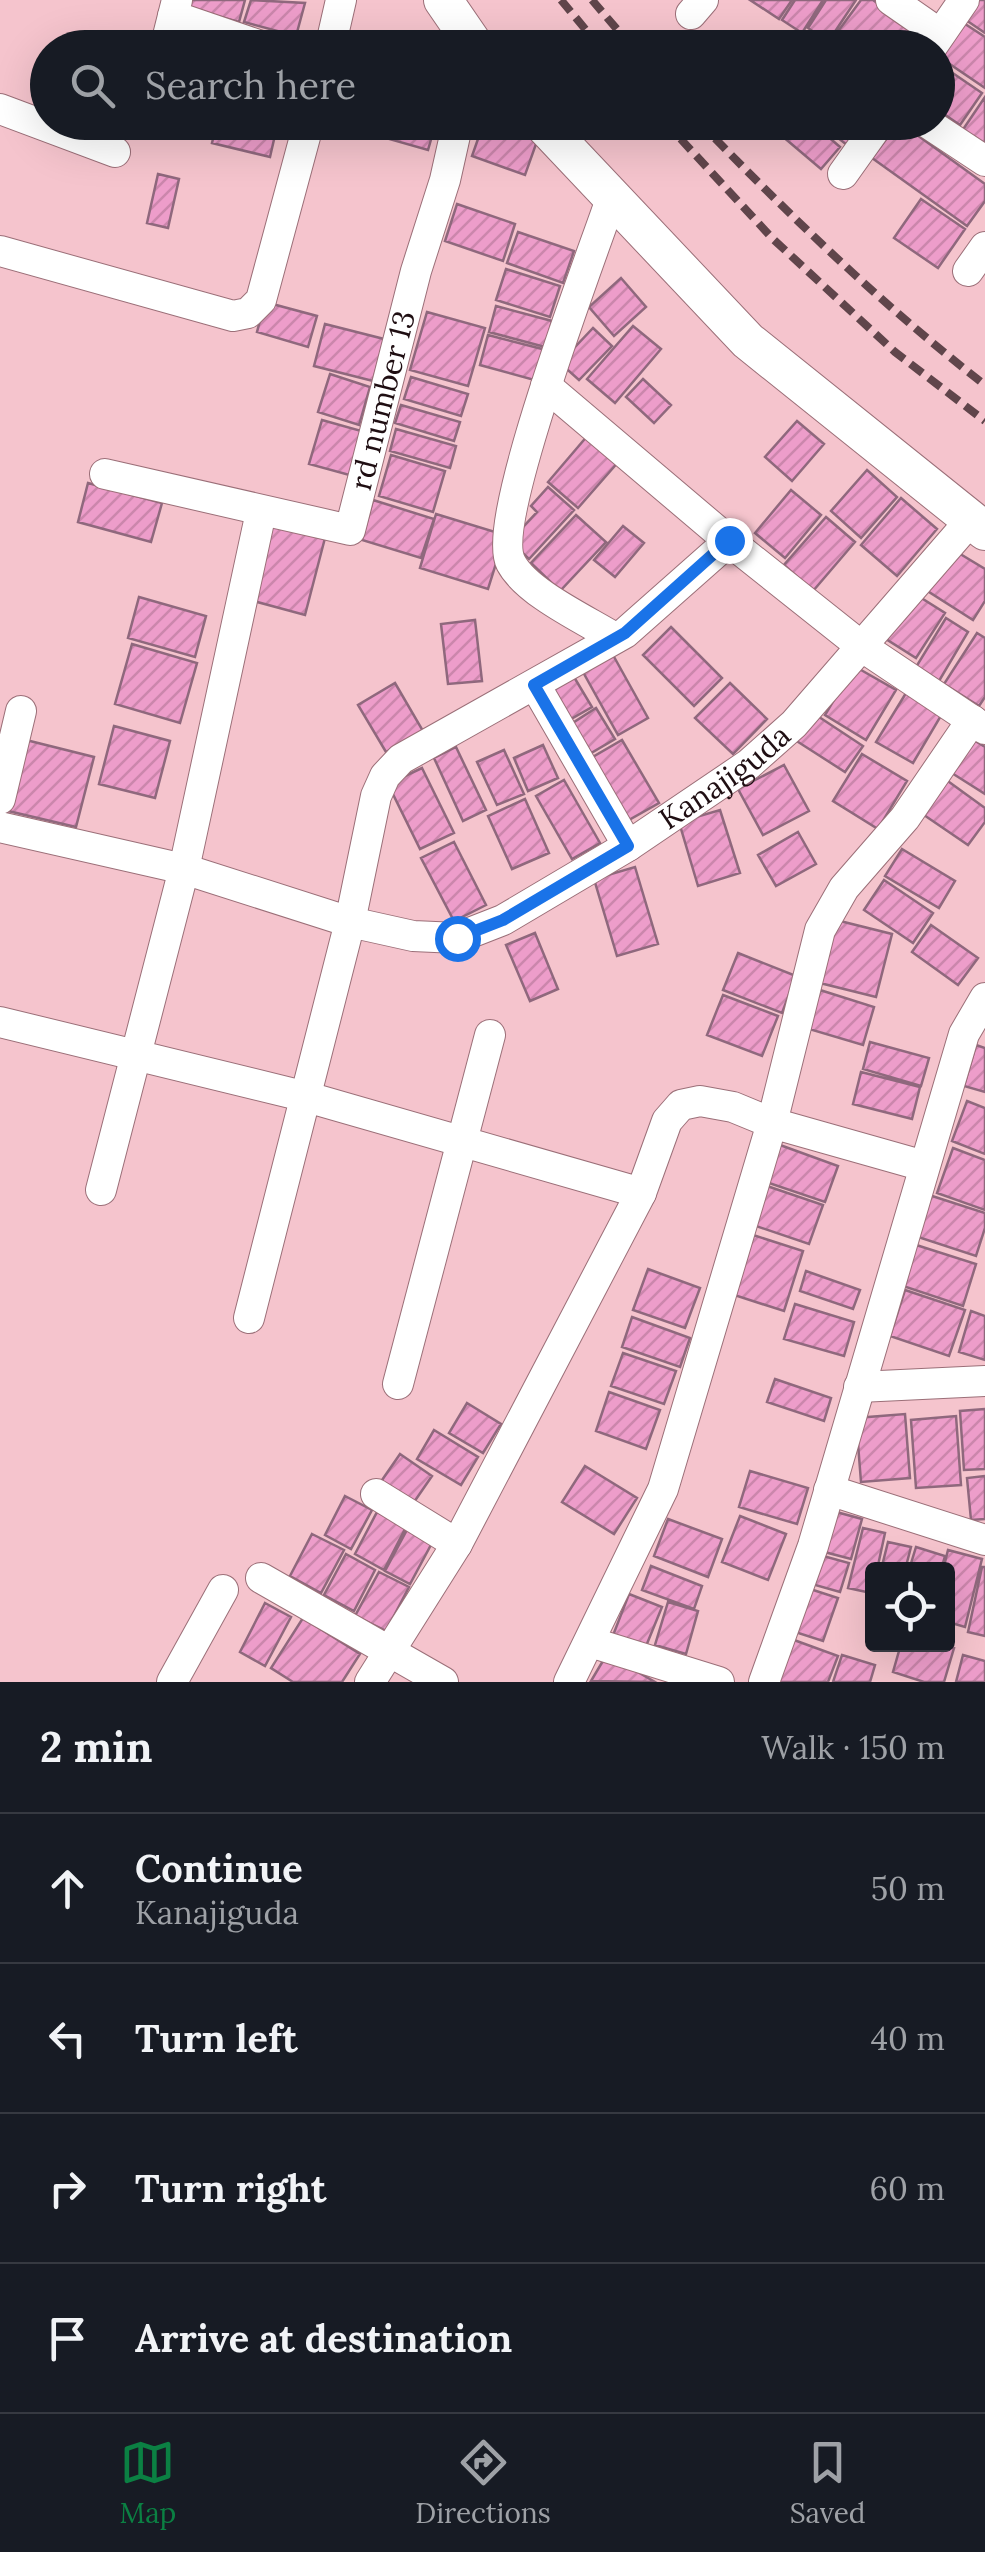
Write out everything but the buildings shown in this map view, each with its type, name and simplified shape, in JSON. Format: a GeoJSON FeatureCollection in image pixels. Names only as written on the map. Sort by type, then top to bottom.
{"type":"FeatureCollection","features":[{"type":"Feature","properties":{"kind":"street"},"geometry":{"type":"LineString","coordinates":[[334,30],[342,0]]}},
{"type":"Feature","properties":{"kind":"street"},"geometry":{"type":"LineString","coordinates":[[444,0],[464,30]]}},
{"type":"Feature","properties":{"kind":"street"},"geometry":{"type":"LineString","coordinates":[[891,0],[925,30]]}},
{"type":"Feature","properties":{"kind":"street"},"geometry":{"type":"LineString","coordinates":[[943,30],[964,0]]}},
{"type":"Feature","properties":{"kind":"street"},"geometry":{"type":"LineString","coordinates":[[175,8],[226,30]]}},
{"type":"Feature","properties":{"kind":"street"},"geometry":{"type":"LineString","coordinates":[[0,110],[30,121]]}},
{"type":"Feature","properties":{"kind":"street"},"geometry":{"type":"LineString","coordinates":[[82,140],[115,152]]}},
{"type":"Feature","properties":{"kind":"street"},"geometry":{"type":"LineString","coordinates":[[0,251],[232,316],[248,313],[261,300],[305,140]]}},
{"type":"Feature","properties":{"kind":"street","name":"rd number 13"},"geometry":{"type":"LineString","coordinates":[[260,512],[350,530],[454,140]]}},
{"type":"Feature","properties":{"kind":"street"},"geometry":{"type":"LineString","coordinates":[[558,140],[748,340],[978,526]]}},
{"type":"Feature","properties":{"kind":"street"},"geometry":{"type":"LineString","coordinates":[[843,174],[867,140]]}},
{"type":"Feature","properties":{"kind":"street"},"geometry":{"type":"LineString","coordinates":[[953,140],[985,161]]}},
{"type":"Feature","properties":{"kind":"street"},"geometry":{"type":"LineString","coordinates":[[612,199],[546,386],[511,507],[506,548],[512,566],[534,588],[615,638]]}},
{"type":"Feature","properties":{"kind":"street"},"geometry":{"type":"LineString","coordinates":[[546,386],[861,646],[978,724],[844,888],[820,930],[772,1122],[663,1488],[570,1682]]}},
{"type":"Feature","properties":{"kind":"street"},"geometry":{"type":"LineString","coordinates":[[101,1190],[184,870],[260,512],[105,474]]}},
{"type":"Feature","properties":{"kind":"street","name":"Kanajiguda"},"geometry":{"type":"LineString","coordinates":[[0,827],[184,870],[350,922],[413,936],[457,938],[503,920],[628,846],[749,764],[794,724],[861,646],[978,526]]}},
{"type":"Feature","properties":{"kind":"street"},"geometry":{"type":"LineString","coordinates":[[249,1318],[350,922],[376,796],[385,776],[401,759],[615,638],[729,540]]}},
{"type":"Feature","properties":{"kind":"street"},"geometry":{"type":"LineString","coordinates":[[534,685],[628,846]]}},
{"type":"Feature","properties":{"kind":"street"},"geometry":{"type":"LineString","coordinates":[[0,799],[21,711]]}},
{"type":"Feature","properties":{"kind":"street"},"geometry":{"type":"LineString","coordinates":[[764,1682],[829,1490],[964,1034],[985,998]]}},
{"type":"Feature","properties":{"kind":"street"},"geometry":{"type":"LineString","coordinates":[[0,1022],[307,1097],[641,1193]]}},
{"type":"Feature","properties":{"kind":"street"},"geometry":{"type":"LineString","coordinates":[[398,1384],[490,1035]]}},
{"type":"Feature","properties":{"kind":"street"},"geometry":{"type":"LineString","coordinates":[[370,1682],[457,1544],[641,1193],[667,1121],[681,1105],[700,1100],[733,1106],[772,1122],[924,1166]]}},
{"type":"Feature","properties":{"kind":"street"},"geometry":{"type":"LineString","coordinates":[[860,1386],[985,1381]]}},
{"type":"Feature","properties":{"kind":"street"},"geometry":{"type":"LineString","coordinates":[[829,1490],[985,1540]]}},
{"type":"Feature","properties":{"kind":"street"},"geometry":{"type":"LineString","coordinates":[[376,1494],[457,1544]]}},
{"type":"Feature","properties":{"kind":"street"},"geometry":{"type":"LineString","coordinates":[[260,1578],[444,1682]]}},
{"type":"Feature","properties":{"kind":"street"},"geometry":{"type":"LineString","coordinates":[[172,1682],[223,1590]]}},
{"type":"Feature","properties":{"kind":"street"},"geometry":{"type":"LineString","coordinates":[[590,1642],[720,1682]]}},
{"type":"Feature","properties":{"kind":"railway"},"geometry":{"type":"LineString","coordinates":[[561,0],[586,30]]}},
{"type":"Feature","properties":{"kind":"railway"},"geometry":{"type":"LineString","coordinates":[[592,0],[618,30]]}},
{"type":"Feature","properties":{"kind":"railway"},"geometry":{"type":"LineString","coordinates":[[682,140],[773,239],[895,352],[985,421]]}},
{"type":"Feature","properties":{"kind":"railway"},"geometry":{"type":"LineString","coordinates":[[717,140],[838,259],[985,385]]}},
{"type":"Feature","properties":{"kind":"route"},"geometry":{"type":"LineString","coordinates":[[457,938],[503,920],[628,846],[534,685],[625,633],[729,540]]}}]}
